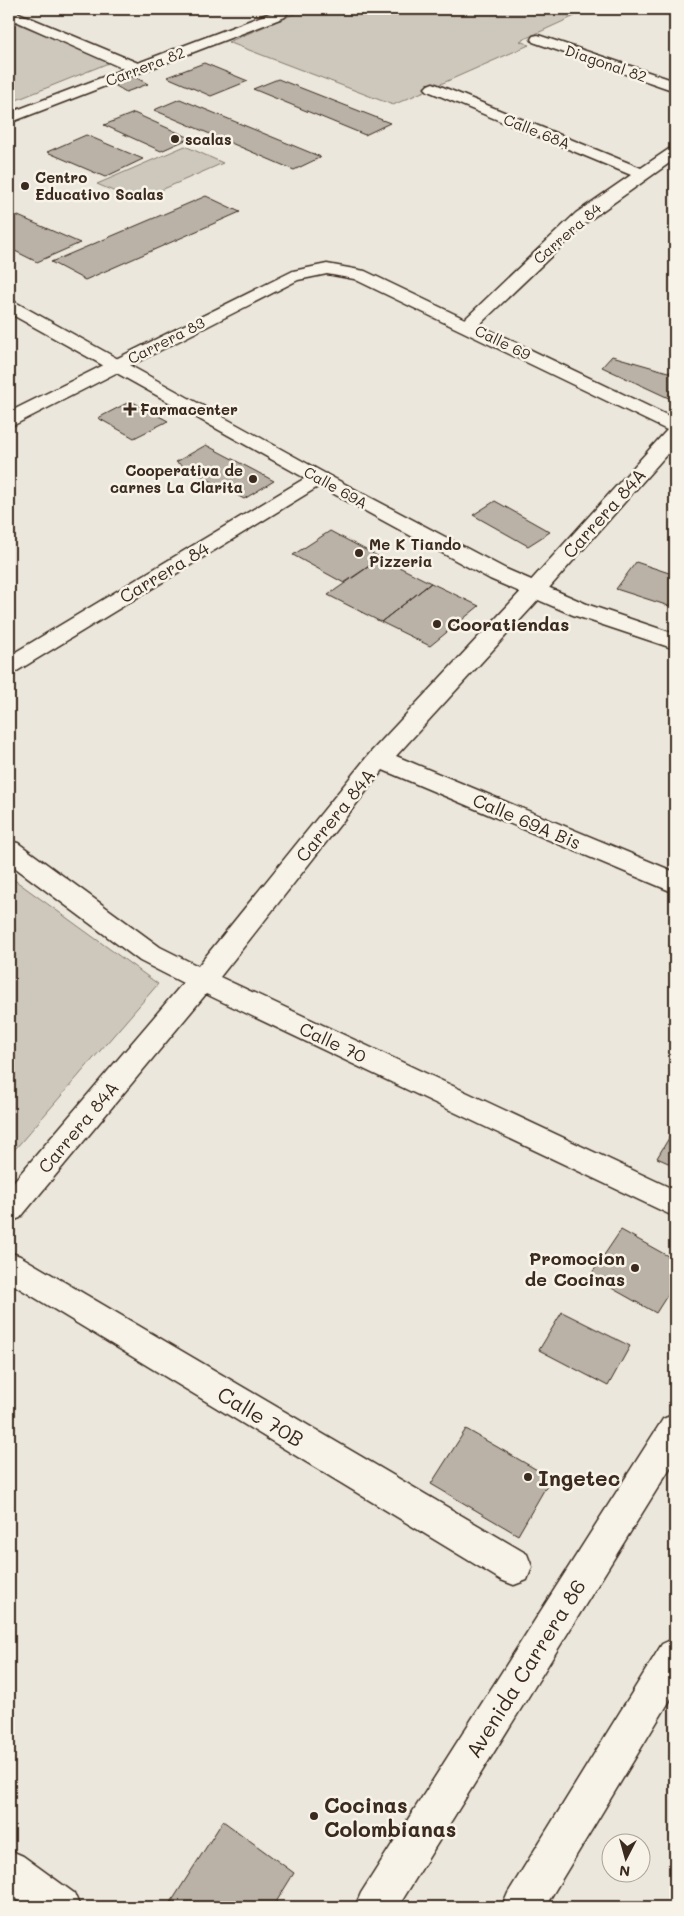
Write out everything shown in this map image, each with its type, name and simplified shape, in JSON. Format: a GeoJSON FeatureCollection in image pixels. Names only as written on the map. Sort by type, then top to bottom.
{"type":"FeatureCollection","features":[{"type":"Feature","properties":{"kind":"street","name":"Carrera 82"},"geometry":{"type":"LineString","coordinates":[[9,118],[138,68],[274,11]]}},
{"type":"Feature","properties":{"kind":"street"},"geometry":{"type":"LineString","coordinates":[[9,13],[138,68]]}},
{"type":"Feature","properties":{"kind":"street","name":"Diagonal 82"},"geometry":{"type":"LineString","coordinates":[[538,39],[675,86]]}},
{"type":"Feature","properties":{"kind":"street","name":"Calle 68A"},"geometry":{"type":"LineString","coordinates":[[432,88],[642,174]]}},
{"type":"Feature","properties":{"kind":"street","name":"Carrera 84"},"geometry":{"type":"LineString","coordinates":[[468,326],[582,217],[675,152]]}},
{"type":"Feature","properties":{"kind":"street","name":"Calle 69"},"geometry":{"type":"LineString","coordinates":[[327,269],[359,275],[675,426]]}},
{"type":"Feature","properties":{"kind":"street","name":"Carrera 83"},"geometry":{"type":"LineString","coordinates":[[9,420],[293,276],[327,269]]}},
{"type":"Feature","properties":{"kind":"street","name":"Calle 69A"},"geometry":{"type":"LineString","coordinates":[[9,306],[319,478],[498,574],[581,610],[675,642]]}},
{"type":"Feature","properties":{"kind":"street","name":"Carrera 84A"},"geometry":{"type":"LineString","coordinates":[[9,1209],[202,980],[379,760],[675,433]]}},
{"type":"Feature","properties":{"kind":"street","name":"Carrera 84"},"geometry":{"type":"LineString","coordinates":[[9,666],[319,478]]}},
{"type":"Feature","properties":{"kind":"street","name":"Calle 69A Bis"},"geometry":{"type":"LineString","coordinates":[[379,760],[675,883]]}},
{"type":"Feature","properties":{"kind":"street","name":"Calle 70"},"geometry":{"type":"LineString","coordinates":[[9,850],[150,954],[675,1204]]}},
{"type":"Feature","properties":{"kind":"street","name":"Calle 70B"},"geometry":{"type":"LineString","coordinates":[[9,1266],[514,1567]]}},
{"type":"Feature","properties":{"kind":"street","name":"Avenida Carrera 86"},"geometry":{"type":"LineString","coordinates":[[375,1907],[675,1430]]}},
{"type":"Feature","properties":{"kind":"street"},"geometry":{"type":"LineString","coordinates":[[522,1907],[675,1657]]}},
{"type":"Feature","properties":{"kind":"street"},"geometry":{"type":"LineString","coordinates":[[9,1870],[60,1907]]}},
{"type":"Feature","properties":{"kind":"shaded area"},"geometry":{"type":"Polygon","coordinates":[[[296,9],[590,9],[520,41],[529,45],[393,105],[228,42],[301,11],[296,9]]]}},
{"type":"Feature","properties":{"kind":"shaded area"},"geometry":{"type":"Polygon","coordinates":[[[9,20],[111,62],[9,103],[9,20]]]}},
{"type":"Feature","properties":{"kind":"shaded area"},"geometry":{"type":"Polygon","coordinates":[[[185,146],[223,163],[136,201],[97,184],[185,146]]]}},
{"type":"Feature","properties":{"kind":"shaded area"},"geometry":{"type":"Polygon","coordinates":[[[9,876],[158,984],[9,1156],[9,876]]]}},
{"type":"Feature","properties":{"kind":"building"},"geometry":{"type":"Polygon","coordinates":[[[204,63],[248,81],[211,96],[167,77],[204,63]]]}},
{"type":"Feature","properties":{"kind":"building"},"geometry":{"type":"Polygon","coordinates":[[[133,76],[148,84],[126,92],[111,83],[133,76]]]}},
{"type":"Feature","properties":{"kind":"building"},"geometry":{"type":"Polygon","coordinates":[[[278,79],[390,123],[365,135],[253,89],[278,79]]]}},
{"type":"Feature","properties":{"kind":"building"},"geometry":{"type":"Polygon","coordinates":[[[180,99],[321,157],[294,170],[154,110],[180,99]]]}},
{"type":"Feature","properties":{"kind":"building"},"geometry":{"type":"Polygon","coordinates":[[[134,113],[190,138],[161,151],[104,125],[134,113]]]}},
{"type":"Feature","properties":{"kind":"building"},"geometry":{"type":"Polygon","coordinates":[[[86,135],[143,159],[105,177],[47,152],[86,135]]]}},
{"type":"Feature","properties":{"kind":"building"},"geometry":{"type":"Polygon","coordinates":[[[206,196],[240,212],[85,280],[51,262],[206,196]]]}},
{"type":"Feature","properties":{"kind":"building"},"geometry":{"type":"Polygon","coordinates":[[[9,212],[80,243],[37,262],[9,248],[9,212]]]}},
{"type":"Feature","properties":{"kind":"building"},"geometry":{"type":"Polygon","coordinates":[[[612,356],[675,374],[675,401],[602,367],[612,356]]]}},
{"type":"Feature","properties":{"kind":"building"},"geometry":{"type":"Polygon","coordinates":[[[131,401],[168,421],[134,438],[98,418],[131,401]]]}},
{"type":"Feature","properties":{"kind":"building"},"geometry":{"type":"Polygon","coordinates":[[[206,445],[274,481],[244,499],[176,462],[206,445]]]}},
{"type":"Feature","properties":{"kind":"building"},"geometry":{"type":"Polygon","coordinates":[[[495,501],[550,532],[528,546],[473,515],[495,501]]]}},
{"type":"Feature","properties":{"kind":"building"},"geometry":{"type":"Polygon","coordinates":[[[330,531],[381,558],[344,583],[293,555],[330,531]]]}},
{"type":"Feature","properties":{"kind":"building"},"geometry":{"type":"Polygon","coordinates":[[[381,558],[431,583],[381,622],[328,595],[381,558]]]}},
{"type":"Feature","properties":{"kind":"building"},"geometry":{"type":"Polygon","coordinates":[[[636,562],[675,575],[675,597],[669,606],[616,589],[636,562]]]}},
{"type":"Feature","properties":{"kind":"building"},"geometry":{"type":"Polygon","coordinates":[[[431,583],[479,606],[430,646],[381,622],[431,583]]]}},
{"type":"Feature","properties":{"kind":"building"},"geometry":{"type":"Polygon","coordinates":[[[675,1128],[675,1166],[657,1158],[675,1128]]]}},
{"type":"Feature","properties":{"kind":"building","name":"Promocion de Cocinas"},"geometry":{"type":"Polygon","coordinates":[[[621,1230],[675,1260],[675,1283],[656,1313],[590,1276],[621,1230]]]}},
{"type":"Feature","properties":{"kind":"building"},"geometry":{"type":"Polygon","coordinates":[[[562,1312],[630,1346],[608,1386],[539,1350],[562,1312]]]}},
{"type":"Feature","properties":{"kind":"building"},"geometry":{"type":"Polygon","coordinates":[[[466,1429],[551,1478],[518,1535],[431,1484],[466,1429]]]}},
{"type":"Feature","properties":{"kind":"building"},"geometry":{"type":"Polygon","coordinates":[[[223,1821],[294,1873],[273,1907],[174,1907],[170,1904],[223,1821]]]}},
{"type":"Feature","properties":{"kind":"place","name":"scalas"},"geometry":{"type":"Point","coordinates":[175,139]}},
{"type":"Feature","properties":{"kind":"place","name":"Centro Educativo Scalas"},"geometry":{"type":"Point","coordinates":[25,186]}},
{"type":"Feature","properties":{"kind":"place","name":"Farmacenter"},"geometry":{"type":"Point","coordinates":[130,409]}},
{"type":"Feature","properties":{"kind":"place","name":"Cooperativa de carnes La Clarita"},"geometry":{"type":"Point","coordinates":[253,479]}},
{"type":"Feature","properties":{"kind":"place","name":"Me K Tiando Pizzeria"},"geometry":{"type":"Point","coordinates":[359,553]}},
{"type":"Feature","properties":{"kind":"place","name":"Cooratiendas"},"geometry":{"type":"Point","coordinates":[437,624]}},
{"type":"Feature","properties":{"kind":"place","name":"Promocion de Cocinas"},"geometry":{"type":"Point","coordinates":[635,1268]}},
{"type":"Feature","properties":{"kind":"place","name":"Ingetec"},"geometry":{"type":"Point","coordinates":[528,1477]}},
{"type":"Feature","properties":{"kind":"place","name":"Cocinas Colombianas"},"geometry":{"type":"Point","coordinates":[314,1816]}}]}
